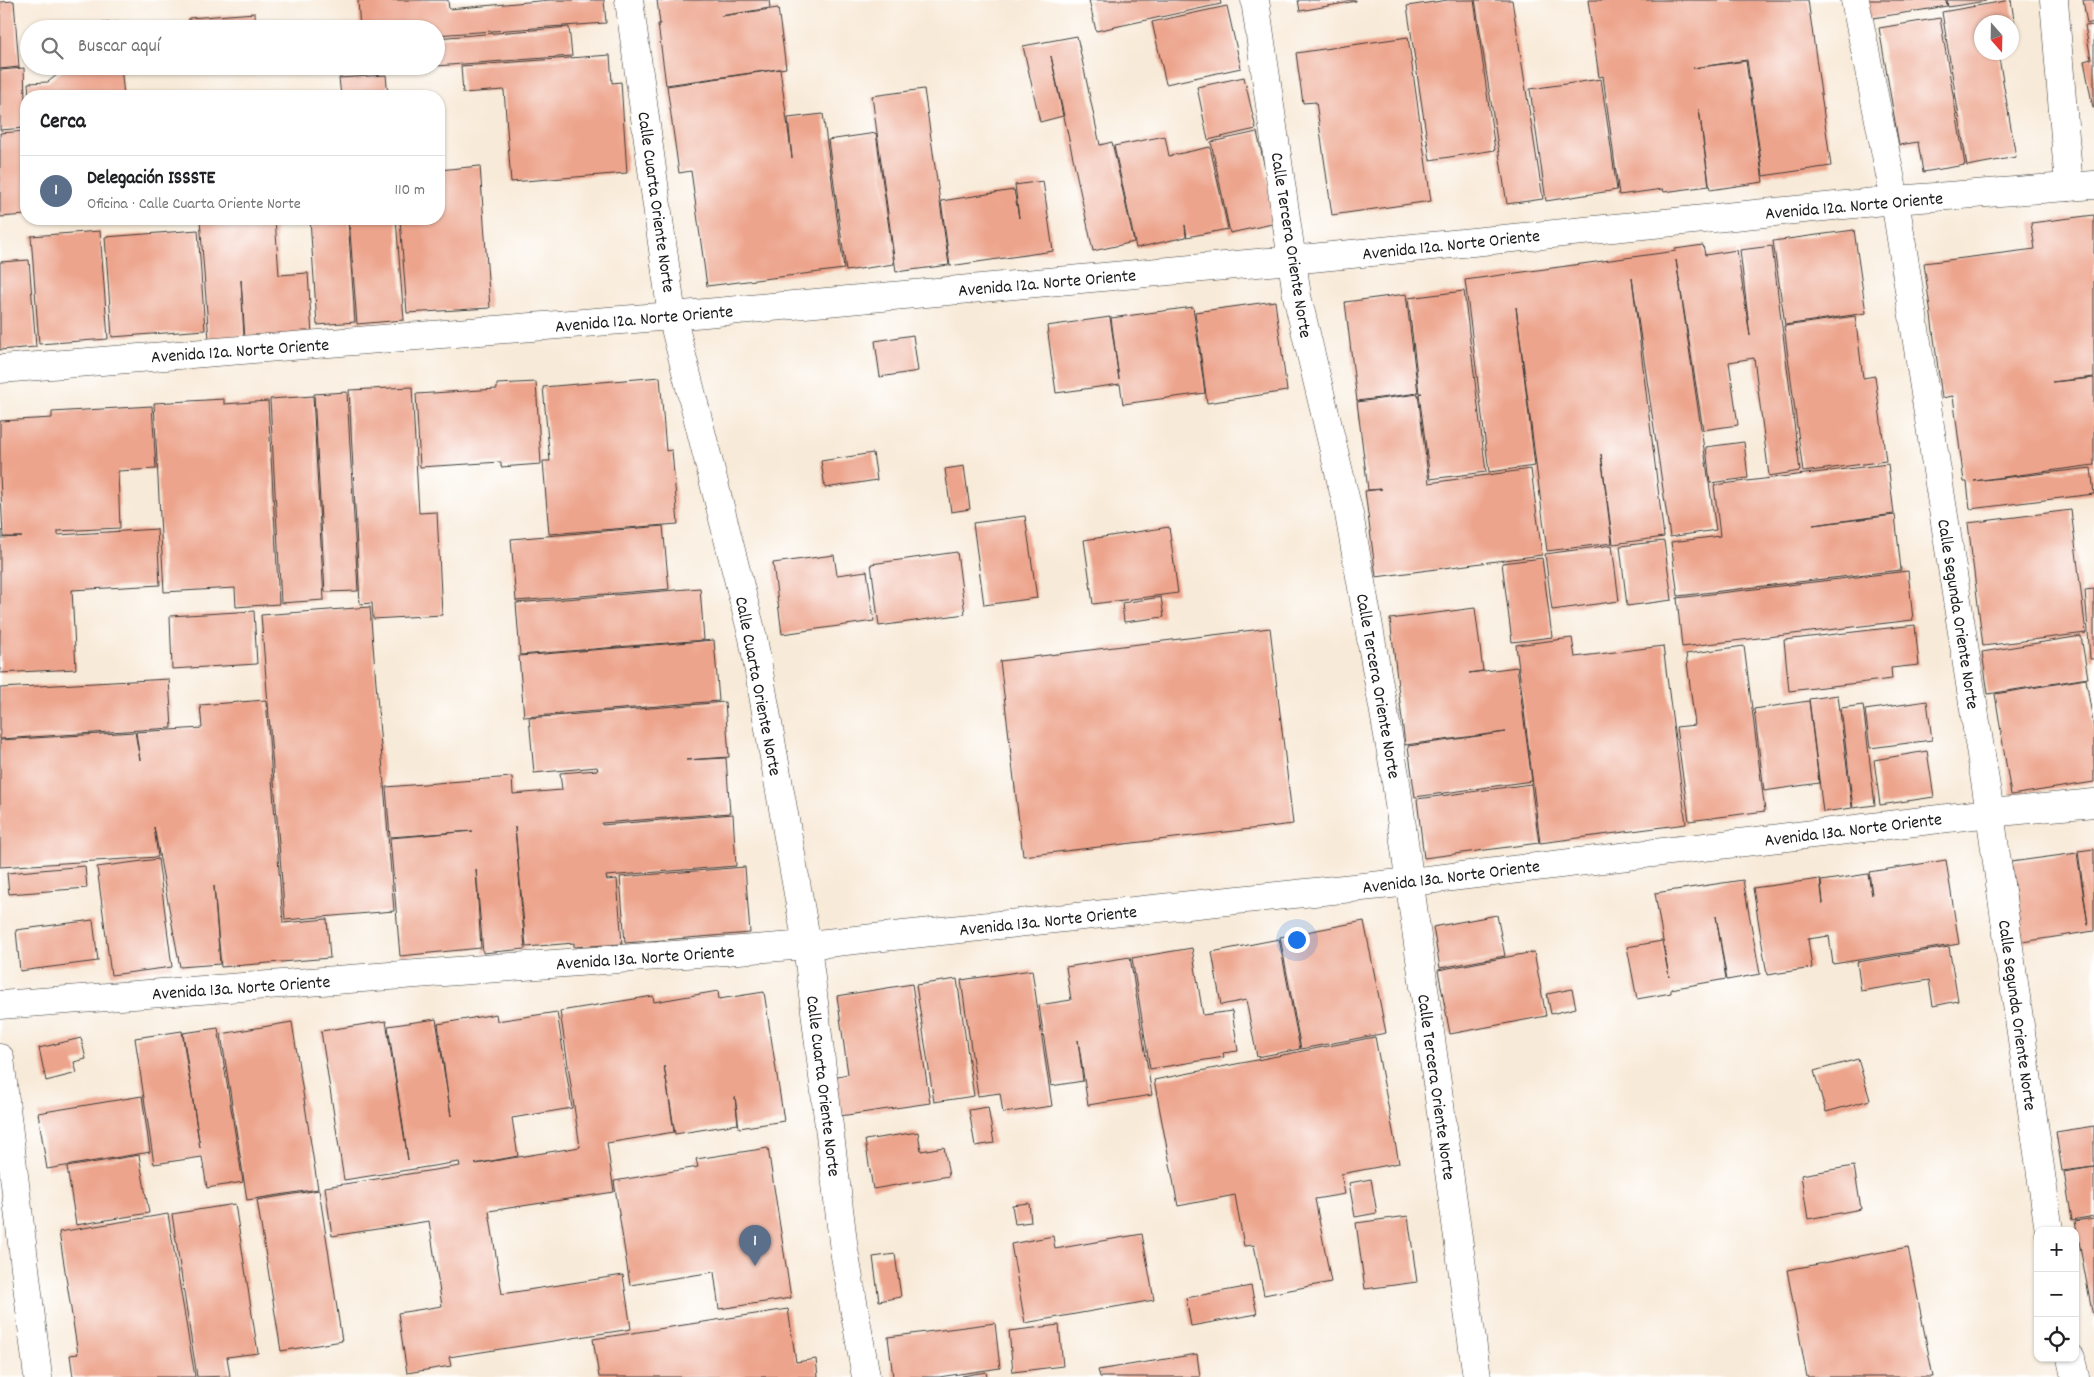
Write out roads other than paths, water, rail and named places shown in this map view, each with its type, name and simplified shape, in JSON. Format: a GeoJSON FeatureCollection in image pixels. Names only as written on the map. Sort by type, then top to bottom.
{"type":"FeatureCollection","features":[{"type":"Feature","properties":{"kind":"street","name":"Calle Cuarta Oriente Norte"},"geometry":{"type":"LineString","coordinates":[[629,0],[672,316],[752,638],[807,945],[844,1250],[866,1377]]}},
{"type":"Feature","properties":{"kind":"street","name":"Calle Tercera Oriente Norte"},"geometry":{"type":"LineString","coordinates":[[1255,0],[1296,296],[1349,514],[1395,775],[1458,1249],[1477,1377]]}},
{"type":"Feature","properties":{"kind":"street","name":"Calle Segunda Oriente Norte"},"geometry":{"type":"LineString","coordinates":[[1854,0],[1895,200],[1990,813],[2048,1227]]}},
{"type":"Feature","properties":{"kind":"street"},"geometry":{"type":"LineString","coordinates":[[2054,0],[2082,186]]}},
{"type":"Feature","properties":{"kind":"street","name":"Avenida 12a. Norte Oriente"},"geometry":{"type":"LineString","coordinates":[[0,369],[672,316],[1291,260],[1895,200],[2082,186]]}},
{"type":"Feature","properties":{"kind":"street","name":"Avenida 13a. Norte Oriente"},"geometry":{"type":"LineString","coordinates":[[0,1005],[807,945],[1410,882],[1990,813],[2094,803]]}},
{"type":"Feature","properties":{"kind":"street"},"geometry":{"type":"LineString","coordinates":[[0,1058],[38,1377]]}},
{"type":"Feature","properties":{"kind":"street"},"geometry":{"type":"LineString","coordinates":[[2072,1362],[2074,1377]]}},
{"type":"Feature","properties":{"kind":"place","name":"Delegación ISSSTE"},"geometry":{"type":"Point","coordinates":[755,1266]}}]}
